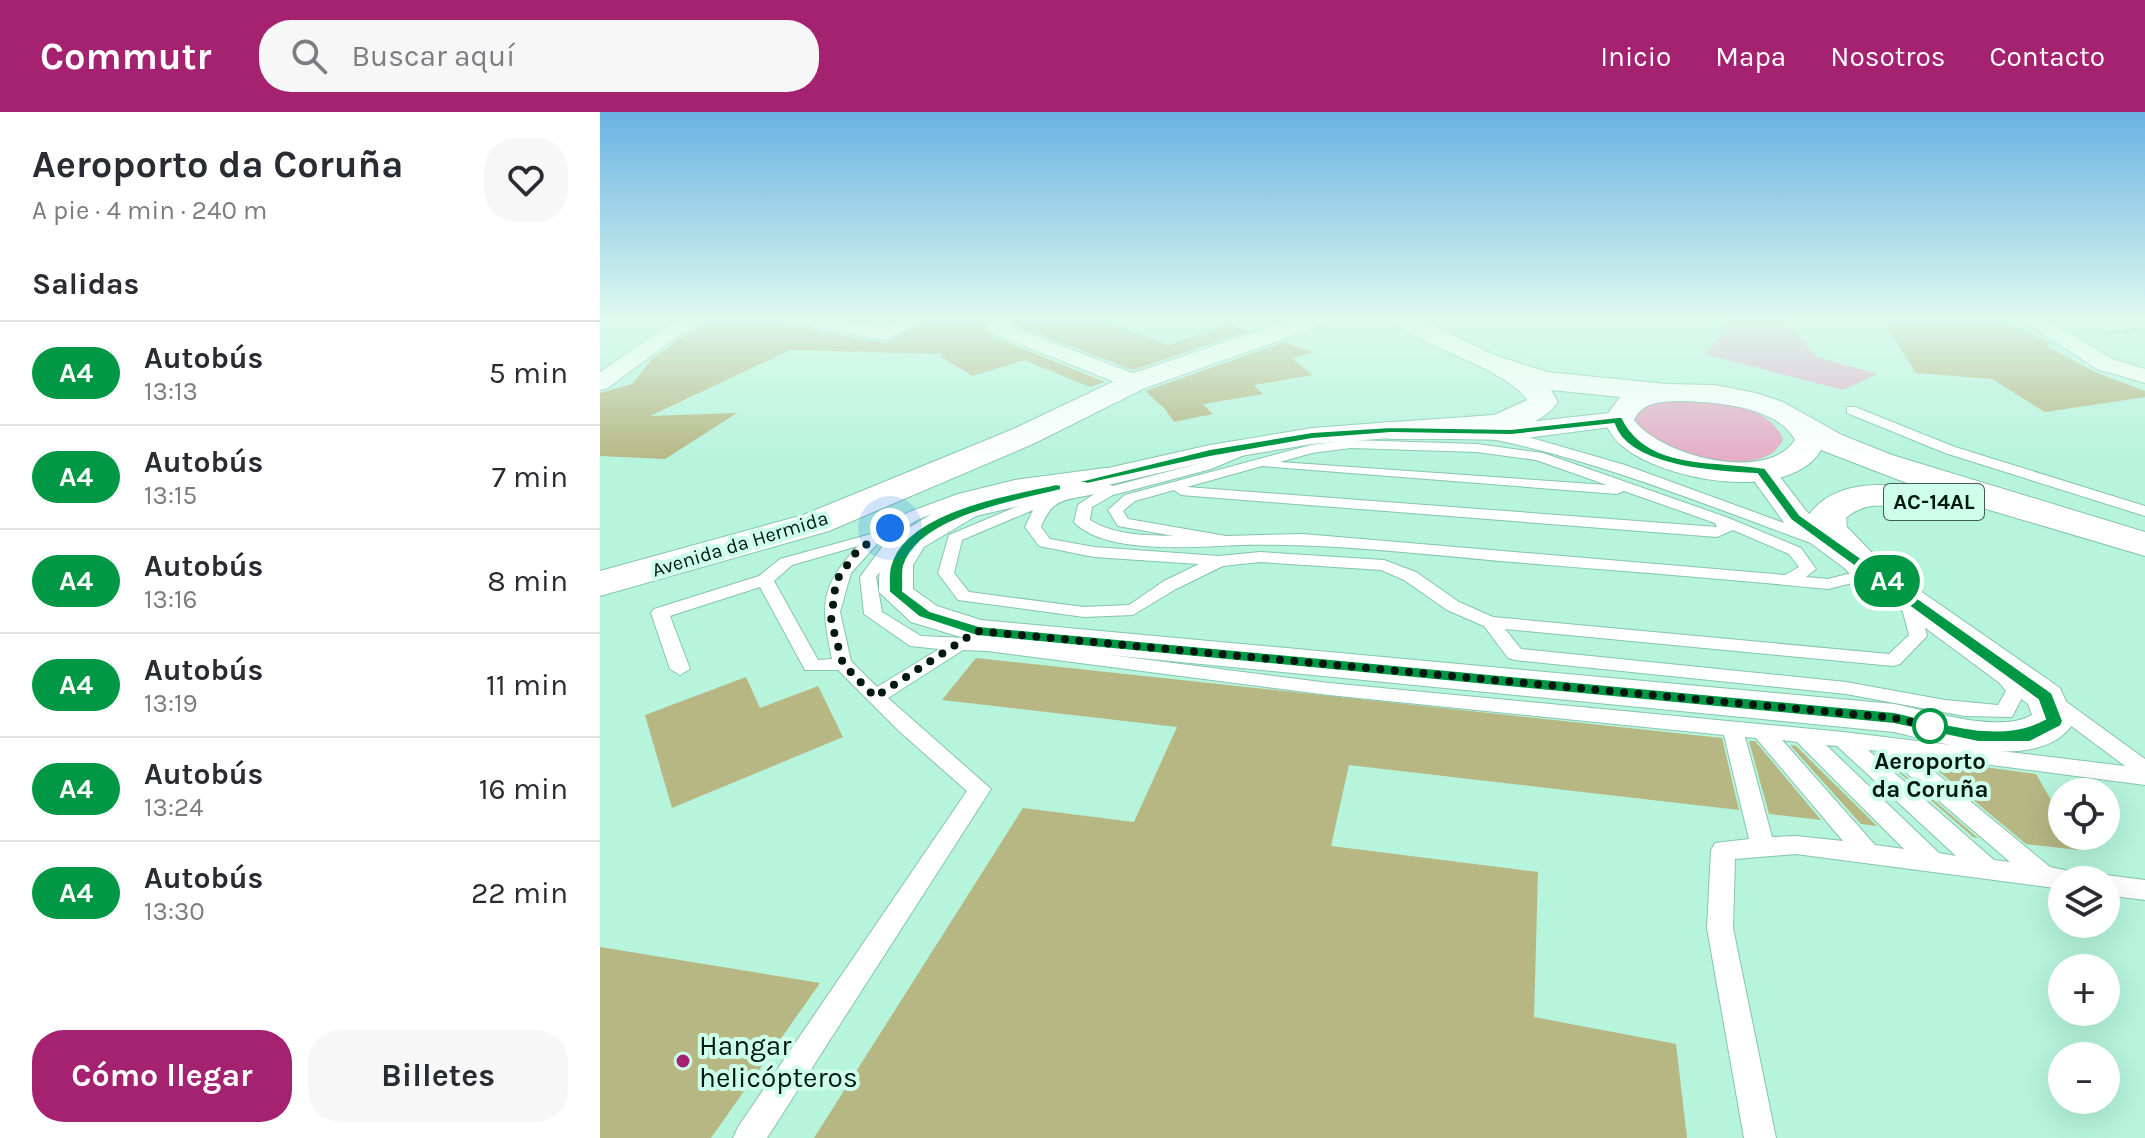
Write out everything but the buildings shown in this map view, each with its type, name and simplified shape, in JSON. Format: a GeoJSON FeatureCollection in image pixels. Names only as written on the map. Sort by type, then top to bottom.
{"type":"FeatureCollection","features":[{"type":"Feature","properties":{"kind":"main road","name":"Avenida da Hermida"},"geometry":{"type":"LineString","coordinates":[[600,584],[816,523],[1008,443],[1135,382],[1184,365]]}},
{"type":"Feature","properties":{"kind":"main road","name":"AC-14AL"},"geometry":{"type":"LineString","coordinates":[[1503,365],[1618,417]]}},
{"type":"Feature","properties":{"kind":"main road","name":"AC-14AL"},"geometry":{"type":"LineString","coordinates":[[1524,374],[1606,388],[1698,392],[1749,400],[1792,417],[1805,429],[1842,448],[1930,479],[2145,544]]}},
{"type":"Feature","properties":{"kind":"main road","name":"AC-14AL"},"geometry":{"type":"LineString","coordinates":[[1391,430],[1480,425],[1533,413],[1543,402],[1541,394],[1524,374]]}},
{"type":"Feature","properties":{"kind":"main road","name":"AC-14AL"},"geometry":{"type":"LineString","coordinates":[[1618,417],[1637,399],[1673,392]]}},
{"type":"Feature","properties":{"kind":"main road","name":"AC-14AL"},"geometry":{"type":"LineString","coordinates":[[1618,417],[1622,431],[1632,442],[1675,462],[1718,470],[1770,469],[1904,484],[2108,533]]}},
{"type":"Feature","properties":{"kind":"main road"},"geometry":{"type":"LineString","coordinates":[[1770,469],[1797,461],[1809,451],[1811,440],[1805,429]]}},
{"type":"Feature","properties":{"kind":"main road","name":"AC-14AL"},"geometry":{"type":"LineString","coordinates":[[1869,568],[1829,530],[1827,516],[1836,506],[1851,498],[1874,495],[1914,498],[2108,533]]}},
{"type":"Feature","properties":{"kind":"street"},"geometry":{"type":"LineString","coordinates":[[600,383],[625,365]]}},
{"type":"Feature","properties":{"kind":"street"},"geometry":{"type":"LineString","coordinates":[[1091,365],[1135,382]]}},
{"type":"Feature","properties":{"kind":"street"},"geometry":{"type":"LineString","coordinates":[[2108,365],[2145,376]]}},
{"type":"Feature","properties":{"kind":"street"},"geometry":{"type":"LineString","coordinates":[[1618,417],[1511,432],[1391,430],[1312,436],[1256,454],[1135,469],[1072,489],[966,509],[911,541],[897,565],[896,592],[924,614],[974,640],[1894,718],[1978,736],[2030,735],[2054,721],[2046,697],[1796,518],[1770,469]]}},
{"type":"Feature","properties":{"kind":"lane"},"geometry":{"type":"LineString","coordinates":[[1851,410],[1950,450],[2145,511]]}},
{"type":"Feature","properties":{"kind":"lane"},"geometry":{"type":"LineString","coordinates":[[1471,432],[1516,438],[1620,468],[1805,535],[1869,568]]}},
{"type":"Feature","properties":{"kind":"lane"},"geometry":{"type":"LineString","coordinates":[[1219,561],[1170,585],[1133,610],[1084,612],[964,596],[946,573],[955,538],[1023,506],[1072,489],[1256,454],[1351,444],[1477,448],[1538,456],[1721,520],[1795,551],[1808,569],[1788,580]]}},
{"type":"Feature","properties":{"kind":"lane"},"geometry":{"type":"LineString","coordinates":[[1222,540],[1123,523],[1115,510],[1130,498],[1166,490],[1256,454],[1640,491]]}},
{"type":"Feature","properties":{"kind":"lane"},"geometry":{"type":"LineString","coordinates":[[1210,464],[1108,492],[1085,505],[1082,522],[1100,533],[1129,539],[1190,542],[1303,539],[1828,584],[1869,568]]}},
{"type":"Feature","properties":{"kind":"lane"},"geometry":{"type":"LineString","coordinates":[[749,1138],[980,789],[904,726],[843,664],[831,621],[836,581],[857,551],[882,533],[920,513],[963,497],[1057,476],[1135,469]]}},
{"type":"Feature","properties":{"kind":"lane"},"geometry":{"type":"LineString","coordinates":[[1072,489],[1042,506],[1033,527],[1045,543],[1094,552],[1219,561],[1260,557],[1384,565],[1410,576],[1453,606],[1490,622],[1893,660],[1918,636],[1908,597]]}},
{"type":"Feature","properties":{"kind":"lane"},"geometry":{"type":"LineString","coordinates":[[1166,490],[1717,532],[1726,529],[1721,520]]}},
{"type":"Feature","properties":{"kind":"lane"},"geometry":{"type":"LineString","coordinates":[[680,669],[660,613],[765,580],[786,562],[882,533]]}},
{"type":"Feature","properties":{"kind":"lane"},"geometry":{"type":"LineString","coordinates":[[765,580],[812,666],[843,664]]}},
{"type":"Feature","properties":{"kind":"lane"},"geometry":{"type":"LineString","coordinates":[[1490,622],[1515,654],[1846,688],[1898,695],[1969,713],[2005,712],[2016,690],[1985,652]]}},
{"type":"Feature","properties":{"kind":"lane"},"geometry":{"type":"LineString","coordinates":[[875,697],[974,640],[1329,689],[1732,727],[2145,777]]}},
{"type":"Feature","properties":{"kind":"lane"},"geometry":{"type":"LineString","coordinates":[[2046,697],[2145,770]]}},
{"type":"Feature","properties":{"kind":"lane"},"geometry":{"type":"LineString","coordinates":[[1732,727],[1763,847]]}},
{"type":"Feature","properties":{"kind":"lane"},"geometry":{"type":"LineString","coordinates":[[1762,731],[1869,855]]}},
{"type":"Feature","properties":{"kind":"lane"},"geometry":{"type":"LineString","coordinates":[[1803,735],[1932,862]]}},
{"type":"Feature","properties":{"kind":"lane"},"geometry":{"type":"LineString","coordinates":[[1843,739],[1987,869]]}},
{"type":"Feature","properties":{"kind":"lane"},"geometry":{"type":"LineString","coordinates":[[1887,745],[2044,877]]}},
{"type":"Feature","properties":{"kind":"lane"},"geometry":{"type":"LineString","coordinates":[[1760,1138],[1720,928],[1723,850],[1796,845],[2048,877]]}},
{"type":"Feature","properties":{"kind":"shaded area"},"geometry":{"type":"Polygon","coordinates":[[[1747,365],[1844,365],[1877,374],[1843,390],[1747,365]]]}},
{"type":"Feature","properties":{"kind":"shaded area"},"geometry":{"type":"Polygon","coordinates":[[[1681,399],[1724,404],[1754,412],[1766,418],[1783,440],[1773,452],[1759,459],[1741,462],[1702,458],[1651,445],[1631,417],[1648,404],[1681,399]]]}},
{"type":"Feature","properties":{"kind":"bus line","name":"A4"},"geometry":{"type":"LineString","coordinates":[[1056,488],[966,509],[911,541],[897,565],[896,592],[924,614],[977,631],[1894,718],[1978,736],[2030,735],[2054,721],[2046,697],[1796,518],[1761,471],[1704,468],[1675,462],[1632,442],[1622,431],[1618,420],[1511,432],[1391,430],[1312,436],[1210,453],[1087,481]]}},
{"type":"Feature","properties":{"kind":"place","name":"Aeroporto da Coruña"},"geometry":{"type":"Point","coordinates":[1930,726]}},
{"type":"Feature","properties":{"kind":"place","name":"Hangar helicópteros"},"geometry":{"type":"Point","coordinates":[683,1061]}},
{"type":"Feature","properties":{"kind":"route"},"geometry":{"type":"LineString","coordinates":[[890,528],[857,551],[836,581],[831,621],[843,664],[875,697],[977,631],[1894,718],[1930,726]]}}]}
